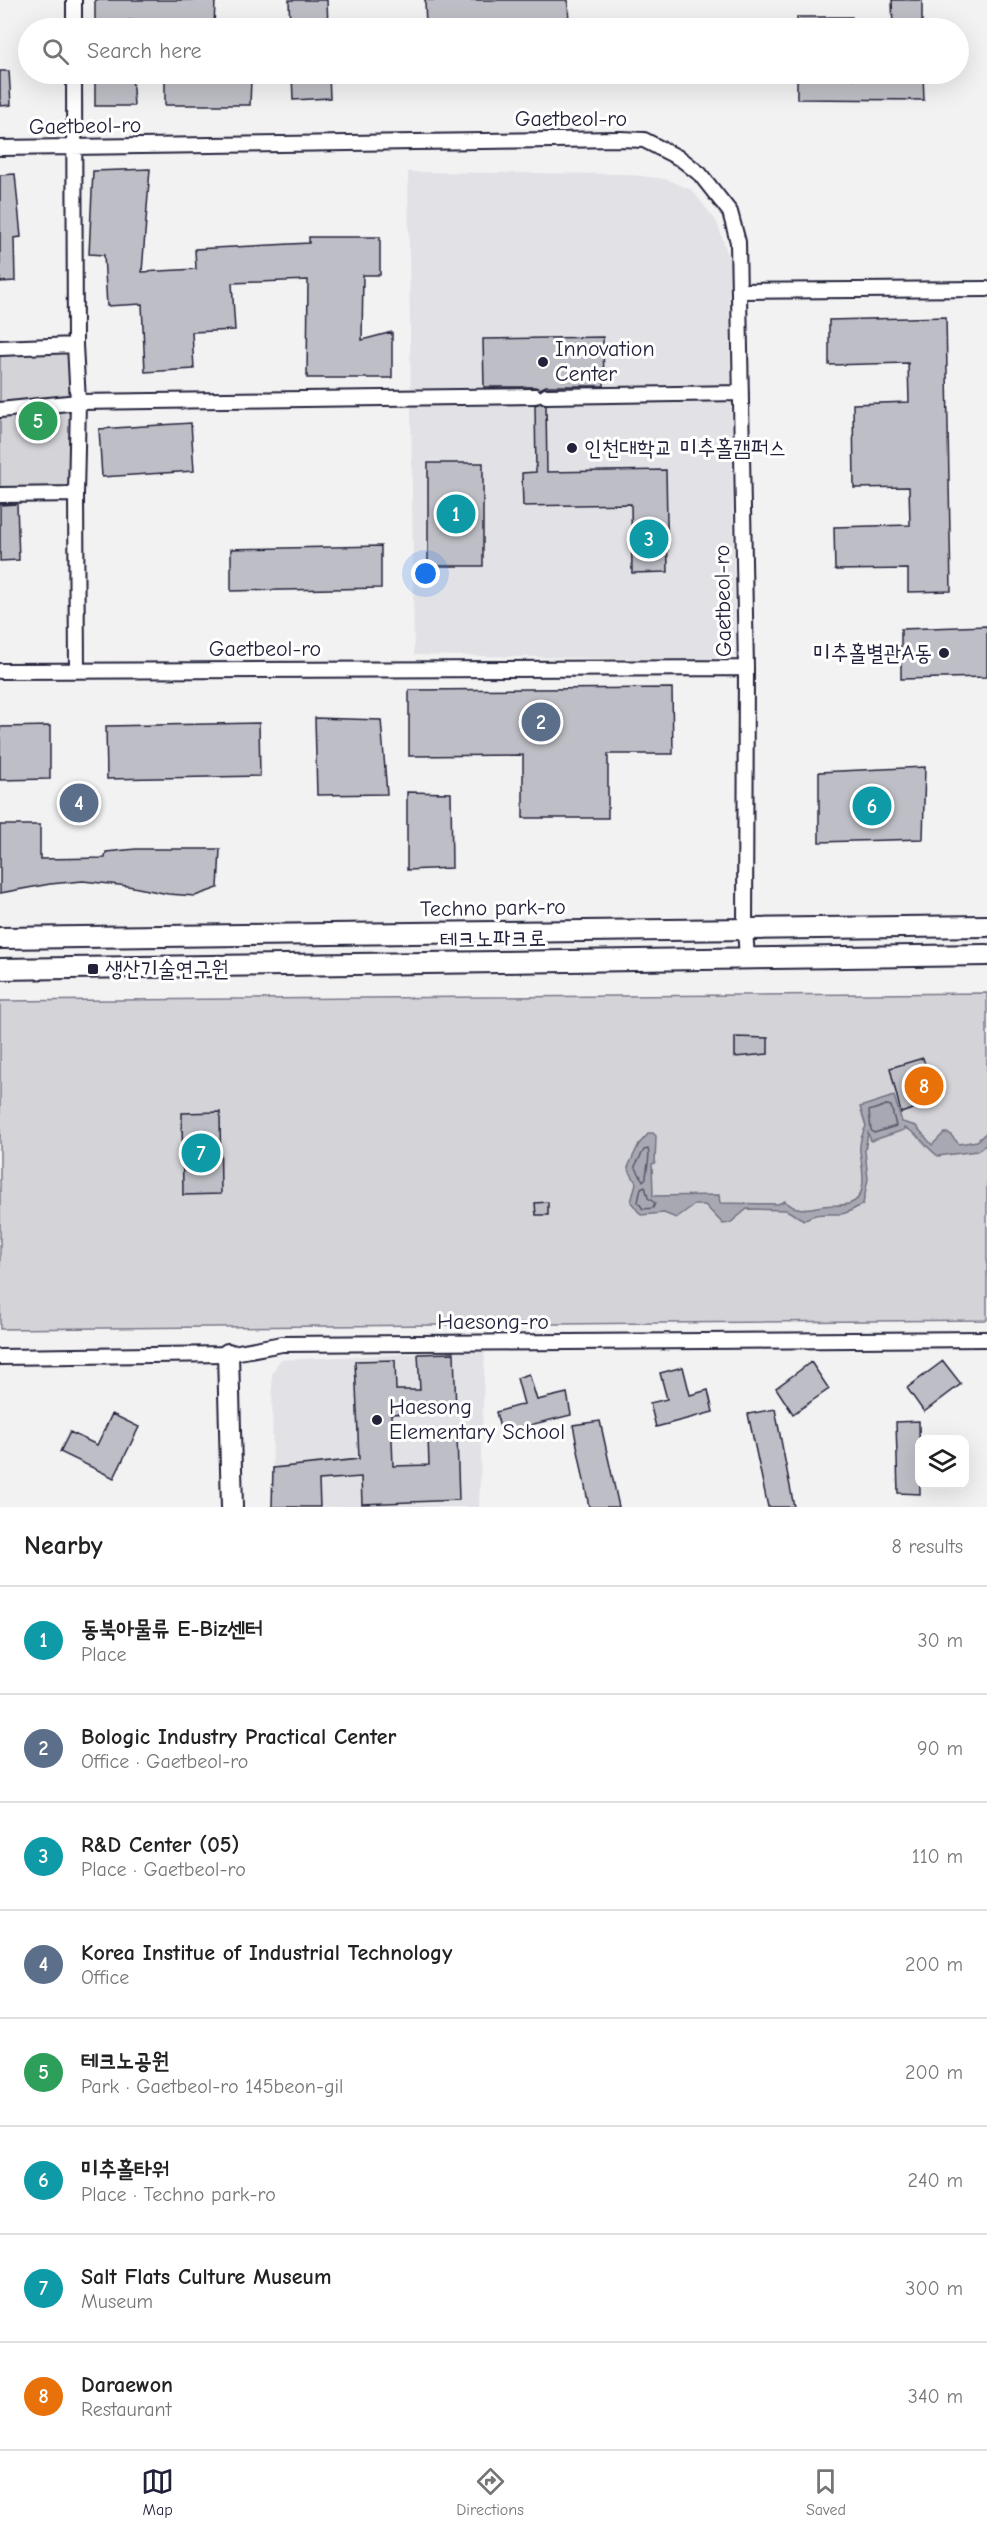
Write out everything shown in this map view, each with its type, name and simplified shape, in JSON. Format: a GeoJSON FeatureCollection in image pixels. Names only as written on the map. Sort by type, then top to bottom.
{"type":"FeatureCollection","features":[{"type":"Feature","properties":{"kind":"street"},"geometry":{"type":"LineString","coordinates":[[74,0],[74,18]]}},
{"type":"Feature","properties":{"kind":"street"},"geometry":{"type":"LineString","coordinates":[[74,84],[75,345],[78,402],[77,670]]}},
{"type":"Feature","properties":{"kind":"street","name":"Gaetbeol-ro"},"geometry":{"type":"LineString","coordinates":[[0,148],[620,139],[644,140],[681,159],[700,174],[730,212],[738,242],[746,668],[745,929],[747,958]]}},
{"type":"Feature","properties":{"kind":"street"},"geometry":{"type":"LineString","coordinates":[[740,291],[987,289]]}},
{"type":"Feature","properties":{"kind":"street"},"geometry":{"type":"LineString","coordinates":[[0,348],[75,345]]}},
{"type":"Feature","properties":{"kind":"street"},"geometry":{"type":"LineString","coordinates":[[0,410],[78,402],[741,393]]}},
{"type":"Feature","properties":{"kind":"street"},"geometry":{"type":"LineString","coordinates":[[0,495],[76,494]]}},
{"type":"Feature","properties":{"kind":"street","name":"Gaetbeol-ro"},"geometry":{"type":"LineString","coordinates":[[0,671],[746,668]]}},
{"type":"Feature","properties":{"kind":"street","name":"Techno park-ro"},"geometry":{"type":"LineString","coordinates":[[0,938],[987,926]]}},
{"type":"Feature","properties":{"kind":"street","name":"테크노파크로"},"geometry":{"type":"LineString","coordinates":[[0,969],[987,955]]}},
{"type":"Feature","properties":{"kind":"street","name":"Haesong-ro"},"geometry":{"type":"LineString","coordinates":[[0,1357],[228,1354],[282,1344],[987,1339]]}},
{"type":"Feature","properties":{"kind":"street"},"geometry":{"type":"LineString","coordinates":[[228,1354],[232,1507]]}},
{"type":"Feature","properties":{"kind":"shaded area","name":"인천대학교 미추홀캠퍼스"},"geometry":{"type":"Polygon","coordinates":[[[408,172],[623,174],[666,179],[692,190],[717,222],[729,259],[735,637],[713,660],[414,655],[408,172]]]}},
{"type":"Feature","properties":{"kind":"shaded area"},"geometry":{"type":"Polygon","coordinates":[[[75,345],[76,494],[0,495],[0,348],[75,345]]]}},
{"type":"Feature","properties":{"kind":"shaded area"},"geometry":{"type":"Polygon","coordinates":[[[987,993],[987,1320],[0,1329],[0,1001],[987,993]]]}},
{"type":"Feature","properties":{"kind":"shaded area","name":"Haesong Elementary School"},"geometry":{"type":"Polygon","coordinates":[[[485,1350],[479,1507],[273,1507],[272,1373],[280,1360],[485,1350]]]}},
{"type":"Feature","properties":{"kind":"water"},"geometry":{"type":"Polygon","coordinates":[[[894,1096],[902,1122],[916,1126],[932,1145],[944,1133],[949,1133],[959,1144],[977,1141],[987,1132],[987,1144],[977,1151],[938,1156],[913,1133],[904,1128],[904,1130],[871,1141],[868,1133],[865,1151],[868,1179],[863,1204],[840,1214],[815,1215],[804,1220],[786,1210],[747,1209],[730,1223],[723,1224],[705,1205],[694,1205],[676,1218],[664,1213],[641,1215],[631,1202],[636,1183],[628,1168],[639,1144],[649,1133],[653,1133],[656,1136],[655,1163],[652,1164],[653,1196],[719,1195],[720,1203],[778,1204],[785,1201],[789,1205],[803,1209],[851,1203],[860,1194],[863,1180],[860,1145],[866,1126],[860,1107],[894,1096]]]}},
{"type":"Feature","properties":{"kind":"building"},"geometry":{"type":"Polygon","coordinates":[[[95,0],[215,0],[214,18],[95,18],[95,0]]]}},
{"type":"Feature","properties":{"kind":"building"},"geometry":{"type":"Polygon","coordinates":[[[289,0],[327,0],[328,18],[290,18],[289,0]]]}},
{"type":"Feature","properties":{"kind":"building"},"geometry":{"type":"Polygon","coordinates":[[[425,0],[568,0],[569,18],[426,18],[425,0]]]}},
{"type":"Feature","properties":{"kind":"building"},"geometry":{"type":"Polygon","coordinates":[[[892,0],[922,0],[922,18],[893,18],[892,0]]]}},
{"type":"Feature","properties":{"kind":"building"},"geometry":{"type":"Polygon","coordinates":[[[797,17],[852,17],[852,18],[797,17]]]}},
{"type":"Feature","properties":{"kind":"building"},"geometry":{"type":"Polygon","coordinates":[[[0,71],[9,71],[11,105],[0,106],[0,71]]]}},
{"type":"Feature","properties":{"kind":"building"},"geometry":{"type":"Polygon","coordinates":[[[95,84],[133,84],[134,106],[95,106],[95,84]]]}},
{"type":"Feature","properties":{"kind":"building"},"geometry":{"type":"Polygon","coordinates":[[[165,84],[251,84],[250,105],[165,105],[165,84]]]}},
{"type":"Feature","properties":{"kind":"building"},"geometry":{"type":"Polygon","coordinates":[[[292,84],[329,84],[330,98],[293,100],[292,84]]]}},
{"type":"Feature","properties":{"kind":"building"},"geometry":{"type":"Polygon","coordinates":[[[797,84],[923,84],[924,100],[797,99],[797,84]]]}},
{"type":"Feature","properties":{"kind":"building"},"geometry":{"type":"Polygon","coordinates":[[[150,169],[142,272],[196,269],[195,249],[309,243],[309,237],[380,237],[380,275],[363,275],[362,340],[392,332],[392,378],[307,378],[308,280],[232,283],[235,330],[192,332],[194,369],[145,372],[142,304],[107,306],[104,255],[89,254],[93,171],[150,169]]]}},
{"type":"Feature","properties":{"kind":"building"},"geometry":{"type":"Polygon","coordinates":[[[15,174],[21,237],[14,238],[15,281],[0,282],[0,175],[15,174]]]}},
{"type":"Feature","properties":{"kind":"building"},"geometry":{"type":"Polygon","coordinates":[[[946,317],[951,591],[908,592],[908,569],[835,570],[834,527],[910,525],[909,487],[854,488],[853,404],[909,402],[908,363],[829,365],[829,320],[946,317]]]}},
{"type":"Feature","properties":{"kind":"building","name":"Innovation Center"},"geometry":{"type":"Polygon","coordinates":[[[603,337],[604,386],[546,386],[540,389],[535,387],[484,387],[483,339],[603,337]]]}},
{"type":"Feature","properties":{"kind":"building"},"geometry":{"type":"Polygon","coordinates":[[[541,403],[546,405],[547,472],[666,470],[668,572],[632,573],[631,504],[523,506],[522,473],[536,472],[535,405],[541,403]]]}},
{"type":"Feature","properties":{"kind":"building"},"geometry":{"type":"Polygon","coordinates":[[[191,423],[194,471],[102,477],[99,429],[191,423]]]}},
{"type":"Feature","properties":{"kind":"building"},"geometry":{"type":"Polygon","coordinates":[[[428,463],[483,463],[483,566],[428,566],[428,463]]]}},
{"type":"Feature","properties":{"kind":"building"},"geometry":{"type":"Polygon","coordinates":[[[17,504],[19,560],[0,561],[0,505],[17,504]]]}},
{"type":"Feature","properties":{"kind":"building"},"geometry":{"type":"Polygon","coordinates":[[[381,546],[381,588],[231,591],[231,549],[381,546]]]}},
{"type":"Feature","properties":{"kind":"building","name":"미추홀별관A동"},"geometry":{"type":"Polygon","coordinates":[[[987,626],[987,677],[901,679],[901,629],[987,626]]]}},
{"type":"Feature","properties":{"kind":"building"},"geometry":{"type":"Polygon","coordinates":[[[672,688],[673,754],[608,754],[608,818],[523,818],[523,755],[409,756],[409,690],[672,688]]]}},
{"type":"Feature","properties":{"kind":"building"},"geometry":{"type":"Polygon","coordinates":[[[315,718],[381,720],[387,794],[317,795],[315,718]]]}},
{"type":"Feature","properties":{"kind":"building"},"geometry":{"type":"Polygon","coordinates":[[[259,723],[260,776],[107,779],[106,726],[259,723]]]}},
{"type":"Feature","properties":{"kind":"building"},"geometry":{"type":"Polygon","coordinates":[[[50,726],[50,779],[0,780],[0,727],[50,726]]]}},
{"type":"Feature","properties":{"kind":"building"},"geometry":{"type":"Polygon","coordinates":[[[925,767],[923,839],[819,842],[819,772],[925,767]]]}},
{"type":"Feature","properties":{"kind":"building"},"geometry":{"type":"Polygon","coordinates":[[[407,792],[451,793],[452,868],[407,870],[407,792]]]}},
{"type":"Feature","properties":{"kind":"building"},"geometry":{"type":"Polygon","coordinates":[[[0,825],[40,825],[40,859],[105,858],[106,852],[136,849],[220,849],[218,888],[195,896],[83,881],[0,893],[0,825]]]}},
{"type":"Feature","properties":{"kind":"building"},"geometry":{"type":"Polygon","coordinates":[[[735,1037],[768,1038],[768,1054],[735,1057],[735,1037]]]}},
{"type":"Feature","properties":{"kind":"building"},"geometry":{"type":"Polygon","coordinates":[[[923,1058],[936,1101],[901,1113],[890,1068],[923,1058]]]}},
{"type":"Feature","properties":{"kind":"building"},"geometry":{"type":"Polygon","coordinates":[[[220,1112],[221,1194],[183,1195],[182,1113],[220,1112]]]}},
{"type":"Feature","properties":{"kind":"building"},"geometry":{"type":"Polygon","coordinates":[[[548,1202],[548,1215],[536,1215],[535,1203],[548,1202]]]}},
{"type":"Feature","properties":{"kind":"building"},"geometry":{"type":"Polygon","coordinates":[[[454,1353],[456,1411],[391,1414],[393,1466],[429,1465],[428,1437],[457,1436],[459,1500],[362,1504],[361,1477],[319,1480],[320,1507],[272,1507],[273,1468],[359,1459],[355,1361],[395,1360],[396,1390],[420,1390],[418,1354],[454,1353]]]}},
{"type":"Feature","properties":{"kind":"building"},"geometry":{"type":"Polygon","coordinates":[[[943,1361],[961,1384],[924,1412],[907,1388],[943,1361]]]}},
{"type":"Feature","properties":{"kind":"building"},"geometry":{"type":"Polygon","coordinates":[[[811,1362],[829,1389],[793,1414],[776,1388],[811,1362]]]}},
{"type":"Feature","properties":{"kind":"building"},"geometry":{"type":"Polygon","coordinates":[[[683,1367],[690,1395],[708,1390],[713,1412],[656,1427],[650,1403],[667,1399],[660,1373],[683,1367]]]}},
{"type":"Feature","properties":{"kind":"building"},"geometry":{"type":"Polygon","coordinates":[[[529,1374],[537,1400],[567,1393],[571,1415],[501,1432],[496,1412],[524,1404],[517,1378],[529,1374]]]}},
{"type":"Feature","properties":{"kind":"building"},"geometry":{"type":"Polygon","coordinates":[[[775,1409],[794,1507],[768,1507],[748,1414],[775,1409]]]}},
{"type":"Feature","properties":{"kind":"building"},"geometry":{"type":"Polygon","coordinates":[[[112,1414],[139,1427],[114,1478],[60,1452],[70,1432],[97,1445],[112,1414]]]}},
{"type":"Feature","properties":{"kind":"building"},"geometry":{"type":"Polygon","coordinates":[[[600,1421],[619,1507],[589,1507],[573,1425],[600,1421]]]}},
{"type":"Feature","properties":{"kind":"building"},"geometry":{"type":"Polygon","coordinates":[[[919,1421],[919,1435],[915,1435],[915,1489],[920,1489],[920,1494],[898,1493],[896,1422],[919,1421]]]}},
{"type":"Feature","properties":{"kind":"place","name":"Innovation Center"},"geometry":{"type":"Point","coordinates":[543,362]}},
{"type":"Feature","properties":{"kind":"place","name":"테크노공원"},"geometry":{"type":"Point","coordinates":[38,421]}},
{"type":"Feature","properties":{"kind":"place","name":"인천대학교 미추홀캠퍼스"},"geometry":{"type":"Point","coordinates":[572,448]}},
{"type":"Feature","properties":{"kind":"place","name":"동북아물류 E-Biz센터"},"geometry":{"type":"Point","coordinates":[456,514]}},
{"type":"Feature","properties":{"kind":"place","name":"R&D Center (05)"},"geometry":{"type":"Point","coordinates":[649,539]}},
{"type":"Feature","properties":{"kind":"place","name":"미추홀별관A동"},"geometry":{"type":"Point","coordinates":[944,653]}},
{"type":"Feature","properties":{"kind":"place","name":"Bologic Industry Practical Center"},"geometry":{"type":"Point","coordinates":[541,722]}},
{"type":"Feature","properties":{"kind":"place","name":"Korea Institue of Industrial Technology"},"geometry":{"type":"Point","coordinates":[79,803]}},
{"type":"Feature","properties":{"kind":"place","name":"미추홀타워"},"geometry":{"type":"Point","coordinates":[872,806]}},
{"type":"Feature","properties":{"kind":"place","name":"생산기술연구원"},"geometry":{"type":"Point","coordinates":[93,969]}},
{"type":"Feature","properties":{"kind":"place","name":"Daraewon"},"geometry":{"type":"Point","coordinates":[924,1086]}},
{"type":"Feature","properties":{"kind":"place","name":"Salt Flats Culture Museum"},"geometry":{"type":"Point","coordinates":[201,1153]}},
{"type":"Feature","properties":{"kind":"place","name":"Haesong Elementary School"},"geometry":{"type":"Point","coordinates":[377,1420]}}]}
